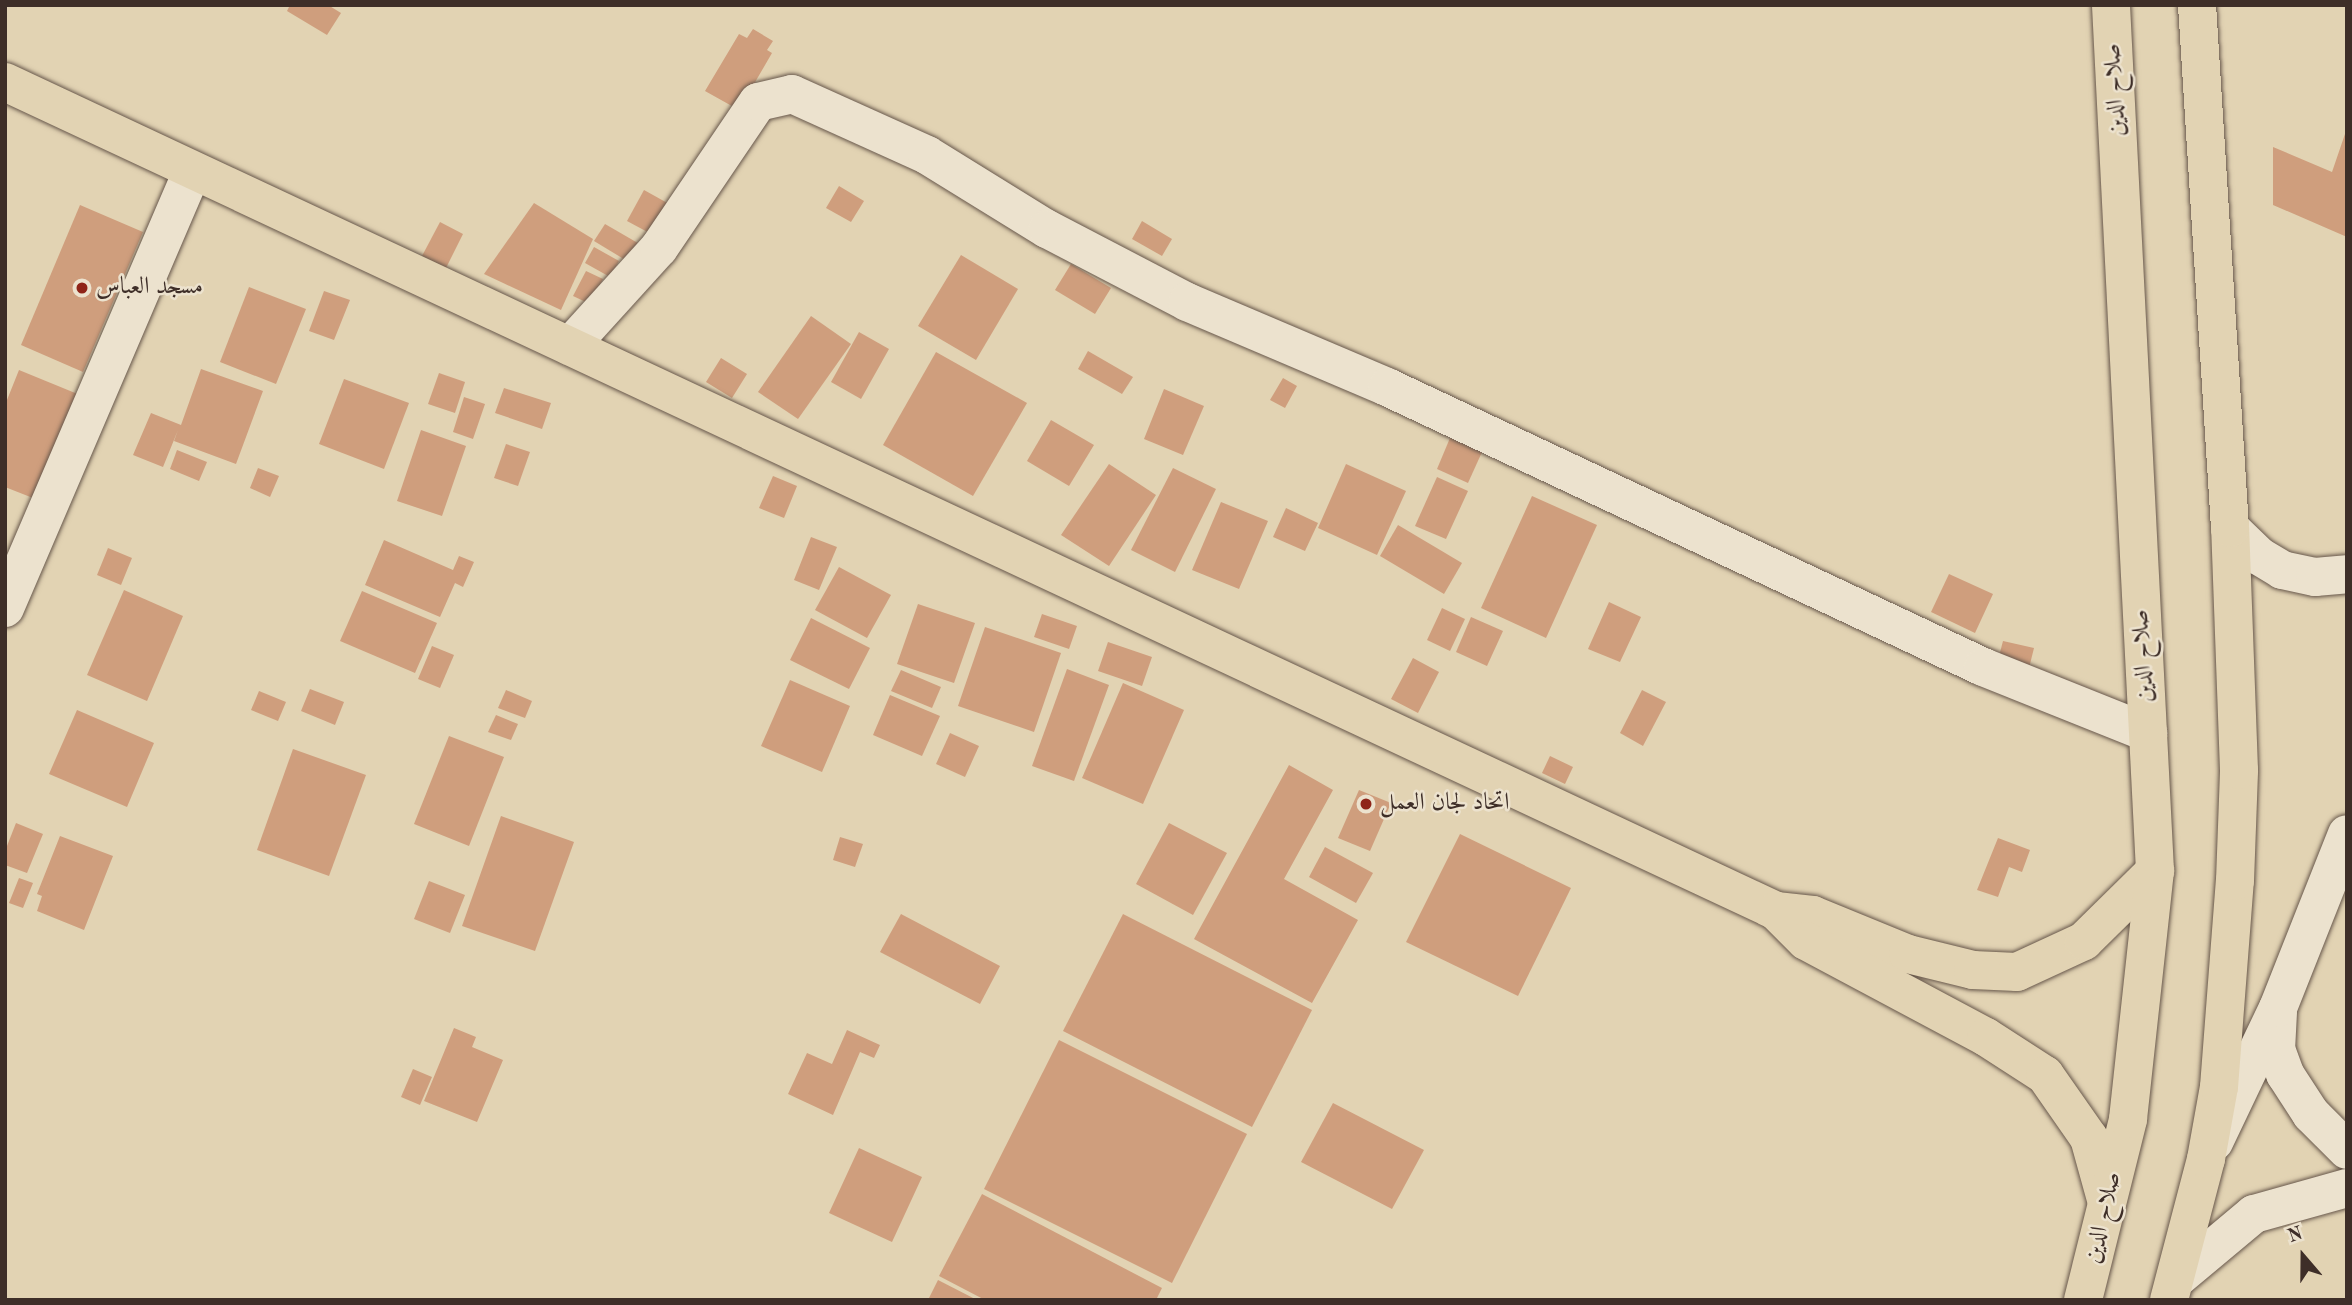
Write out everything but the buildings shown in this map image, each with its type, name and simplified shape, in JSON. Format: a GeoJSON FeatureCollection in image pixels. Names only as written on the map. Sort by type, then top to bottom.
{"type":"FeatureCollection","features":[{"type":"Feature","properties":{"kind":"main road","name":"صلاح الدين"},"geometry":{"type":"LineString","coordinates":[[2083,1300],[2128,1119],[2141,1037],[2155,871],[2111,5]]}},
{"type":"Feature","properties":{"kind":"main road"},"geometry":{"type":"LineString","coordinates":[[2172,1290],[2206,1159],[2225,1028],[2239,770],[2230,528],[2197,5]]}},
{"type":"Feature","properties":{"kind":"main road"},"geometry":{"type":"LineString","coordinates":[[5,82],[1776,911],[1813,915],[1908,954],[1973,970],[2017,972],[2084,941],[2155,871]]}},
{"type":"Feature","properties":{"kind":"main road"},"geometry":{"type":"LineString","coordinates":[[1776,911],[1806,941],[1986,1037],[2045,1075],[2089,1138],[2107,1203]]}},
{"type":"Feature","properties":{"kind":"street"},"geometry":{"type":"LineString","coordinates":[[570,346],[659,248],[758,102],[792,94],[927,155],[1047,229],[1187,302],[1387,387],[1983,667],[2148,733]]}},
{"type":"Feature","properties":{"kind":"street"},"geometry":{"type":"LineString","coordinates":[[5,608],[192,171]]}},
{"type":"Feature","properties":{"kind":"street"},"geometry":{"type":"LineString","coordinates":[[2230,528],[2282,570],[2315,577],[2347,574]]}},
{"type":"Feature","properties":{"kind":"street"},"geometry":{"type":"LineString","coordinates":[[2206,1159],[2278,1008],[2347,834]]}},
{"type":"Feature","properties":{"kind":"street"},"geometry":{"type":"LineString","coordinates":[[2278,1008],[2276,1049],[2285,1074],[2311,1114],[2347,1150]]}},
{"type":"Feature","properties":{"kind":"street"},"geometry":{"type":"LineString","coordinates":[[2172,1290],[2254,1214],[2347,1188]]}},
{"type":"Feature","properties":{"kind":"place","name":"مسجد العباس"},"geometry":{"type":"Point","coordinates":[82,288]}},
{"type":"Feature","properties":{"kind":"place","name":"اتحاد لجان العمل"},"geometry":{"type":"Point","coordinates":[1366,804]}}]}
